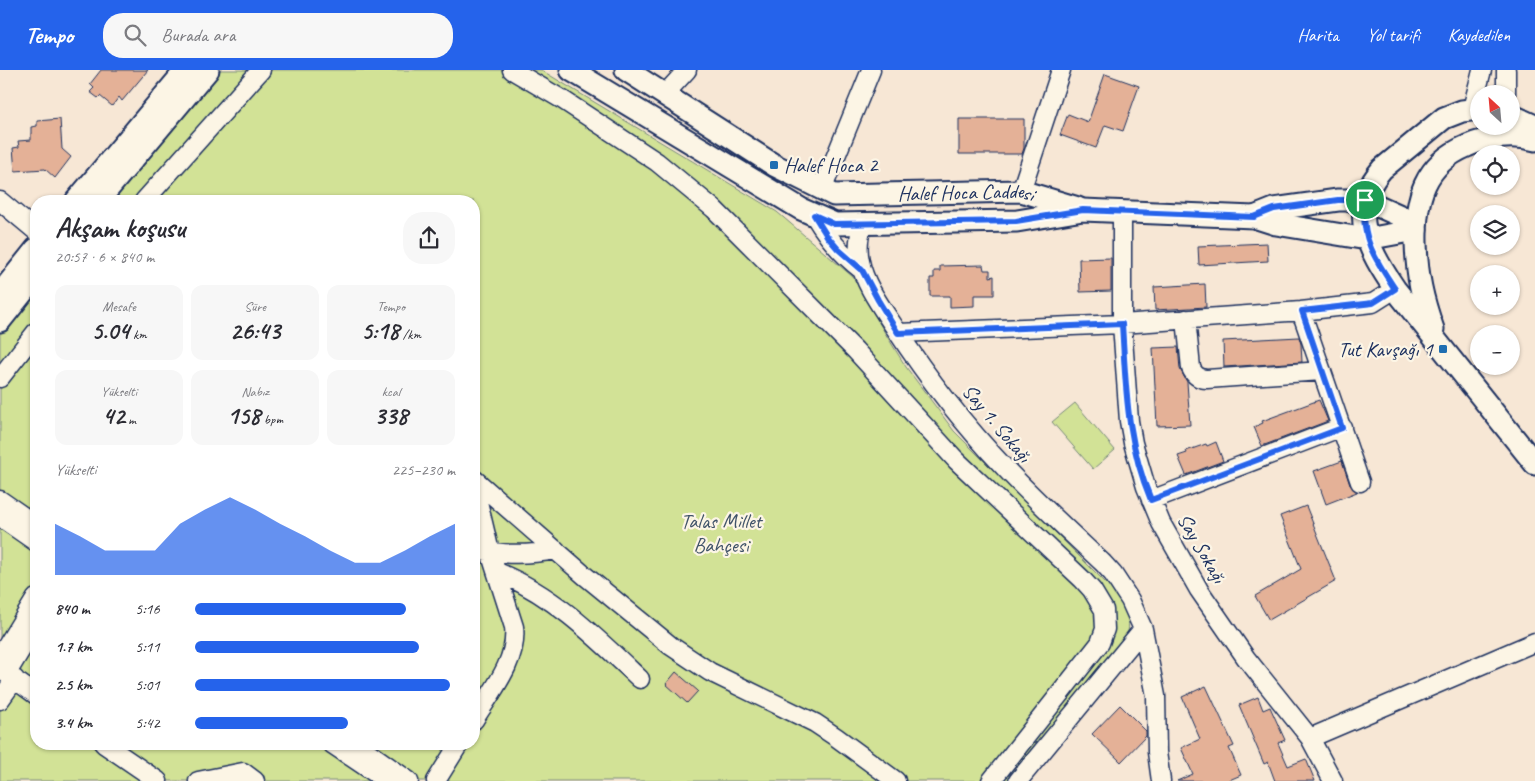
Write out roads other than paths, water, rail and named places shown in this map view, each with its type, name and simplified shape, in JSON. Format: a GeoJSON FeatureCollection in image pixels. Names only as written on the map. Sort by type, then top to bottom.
{"type":"FeatureCollection","features":[{"type":"Feature","properties":{"kind":"main road"},"geometry":{"type":"LineString","coordinates":[[81,195],[186,70]]}},
{"type":"Feature","properties":{"kind":"main road"},"geometry":{"type":"LineString","coordinates":[[103,195],[208,70]]}},
{"type":"Feature","properties":{"kind":"main road","name":"Halef Hoca Caddesi"},"geometry":{"type":"LineString","coordinates":[[571,70],[801,209],[834,224],[1016,221],[1083,210]]}},
{"type":"Feature","properties":{"kind":"main road","name":"Halef Hoca Caddesi"},"geometry":{"type":"LineString","coordinates":[[626,70],[774,165],[834,195],[1020,191],[1083,210]]}},
{"type":"Feature","properties":{"kind":"main road"},"geometry":{"type":"LineString","coordinates":[[1470,111],[1444,118],[1382,169],[1370,185],[1365,200],[1364,217],[1367,239],[1375,258],[1395,289],[1535,464]]}},
{"type":"Feature","properties":{"kind":"main road"},"geometry":{"type":"LineString","coordinates":[[1520,119],[1535,126]]}},
{"type":"Feature","properties":{"kind":"main road"},"geometry":{"type":"LineString","coordinates":[[1443,349],[1435,336],[1425,308],[1417,273],[1416,226],[1419,201],[1423,189],[1434,168],[1451,154],[1492,135],[1535,140]]}},
{"type":"Feature","properties":{"kind":"main road"},"geometry":{"type":"LineString","coordinates":[[1254,217],[1274,209],[1338,200],[1365,200],[1416,226]]}},
{"type":"Feature","properties":{"kind":"main road"},"geometry":{"type":"LineString","coordinates":[[1083,210],[1254,217],[1276,224],[1367,239],[1416,226]]}},
{"type":"Feature","properties":{"kind":"main road"},"geometry":{"type":"LineString","coordinates":[[0,294],[30,256]]}},
{"type":"Feature","properties":{"kind":"main road"},"geometry":{"type":"LineString","coordinates":[[0,321],[30,284]]}},
{"type":"Feature","properties":{"kind":"street"},"geometry":{"type":"LineString","coordinates":[[149,195],[261,70]]}},
{"type":"Feature","properties":{"kind":"street"},"geometry":{"type":"LineString","coordinates":[[512,70],[563,100],[637,148],[702,198],[833,327],[956,460],[1077,573],[1092,590],[1105,616],[1105,629],[1100,643],[991,781]]}},
{"type":"Feature","properties":{"kind":"street"},"geometry":{"type":"LineString","coordinates":[[665,94],[687,70]]}},
{"type":"Feature","properties":{"kind":"street"},"geometry":{"type":"LineString","coordinates":[[1020,191],[1061,70]]}},
{"type":"Feature","properties":{"kind":"street"},"geometry":{"type":"LineString","coordinates":[[1480,85],[1482,70]]}},
{"type":"Feature","properties":{"kind":"street"},"geometry":{"type":"LineString","coordinates":[[1506,70],[1506,85]]}},
{"type":"Feature","properties":{"kind":"street"},"geometry":{"type":"LineString","coordinates":[[822,190],[867,72]]}},
{"type":"Feature","properties":{"kind":"street"},"geometry":{"type":"LineString","coordinates":[[0,201],[30,226]]}},
{"type":"Feature","properties":{"kind":"street","name":"Say Sokağı"},"geometry":{"type":"LineString","coordinates":[[1122,212],[1122,324],[1129,421],[1139,466],[1151,500],[1183,563],[1221,625],[1310,738],[1333,781]]}},
{"type":"Feature","properties":{"kind":"street"},"geometry":{"type":"LineString","coordinates":[[814,215],[838,249],[862,270]]}},
{"type":"Feature","properties":{"kind":"street","name":"Say 1. Sokağı"},"geometry":{"type":"LineString","coordinates":[[863,223],[858,250],[862,270],[898,333],[953,407],[1003,466],[1113,574],[1130,600],[1143,629],[1156,696],[1157,752],[1161,781]]}},
{"type":"Feature","properties":{"kind":"street"},"geometry":{"type":"LineString","coordinates":[[898,333],[1122,324],[1302,311],[1373,303],[1395,289]]}},
{"type":"Feature","properties":{"kind":"street"},"geometry":{"type":"LineString","coordinates":[[1302,311],[1360,482]]}},
{"type":"Feature","properties":{"kind":"street"},"geometry":{"type":"LineString","coordinates":[[1186,319],[1191,368],[1193,373],[1200,378],[1322,371]]}},
{"type":"Feature","properties":{"kind":"street"},"geometry":{"type":"LineString","coordinates":[[0,378],[30,340]]}},
{"type":"Feature","properties":{"kind":"street"},"geometry":{"type":"LineString","coordinates":[[1151,500],[1342,428]]}},
{"type":"Feature","properties":{"kind":"street"},"geometry":{"type":"LineString","coordinates":[[480,484],[671,646],[710,672],[815,723],[896,781]]}},
{"type":"Feature","properties":{"kind":"street"},"geometry":{"type":"LineString","coordinates":[[0,500],[30,521]]}},
{"type":"Feature","properties":{"kind":"street"},"geometry":{"type":"LineString","coordinates":[[0,517],[30,538]]}},
{"type":"Feature","properties":{"kind":"street"},"geometry":{"type":"LineString","coordinates":[[480,534],[482,550],[496,572],[514,627],[515,644],[510,660],[480,710]]}},
{"type":"Feature","properties":{"kind":"street"},"geometry":{"type":"LineString","coordinates":[[482,550],[523,554],[556,550]]}},
{"type":"Feature","properties":{"kind":"street"},"geometry":{"type":"LineString","coordinates":[[496,572],[530,587],[589,630],[640,679]]}},
{"type":"Feature","properties":{"kind":"street"},"geometry":{"type":"LineString","coordinates":[[0,700],[5,670],[30,612]]}},
{"type":"Feature","properties":{"kind":"street"},"geometry":{"type":"LineString","coordinates":[[1018,781],[1143,629]]}},
{"type":"Feature","properties":{"kind":"street"},"geometry":{"type":"LineString","coordinates":[[5,670],[30,634]]}},
{"type":"Feature","properties":{"kind":"street"},"geometry":{"type":"LineString","coordinates":[[1310,738],[1535,642]]}},
{"type":"Feature","properties":{"kind":"street"},"geometry":{"type":"LineString","coordinates":[[5,670],[30,690]]}},
{"type":"Feature","properties":{"kind":"street"},"geometry":{"type":"LineString","coordinates":[[113,750],[158,781]]}},
{"type":"Feature","properties":{"kind":"street"},"geometry":{"type":"LineString","coordinates":[[340,750],[377,778]]}},
{"type":"Feature","properties":{"kind":"street"},"geometry":{"type":"LineString","coordinates":[[365,750],[409,781]]}},
{"type":"Feature","properties":{"kind":"street"},"geometry":{"type":"LineString","coordinates":[[436,781],[455,750]]}},
{"type":"Feature","properties":{"kind":"street"},"geometry":{"type":"LineString","coordinates":[[198,781],[243,772],[255,781]]}},
{"type":"Feature","properties":{"kind":"place","name":"Halef Hoca 2"},"geometry":{"type":"Point","coordinates":[774,165]}},
{"type":"Feature","properties":{"kind":"place","name":"Tut Kavşağı 1"},"geometry":{"type":"Point","coordinates":[1443,349]}},
{"type":"Feature","properties":{"kind":"park label","name":"Talas Millet Bahçesi"},"geometry":{"type":"Point","coordinates":[721,533]}}]}
